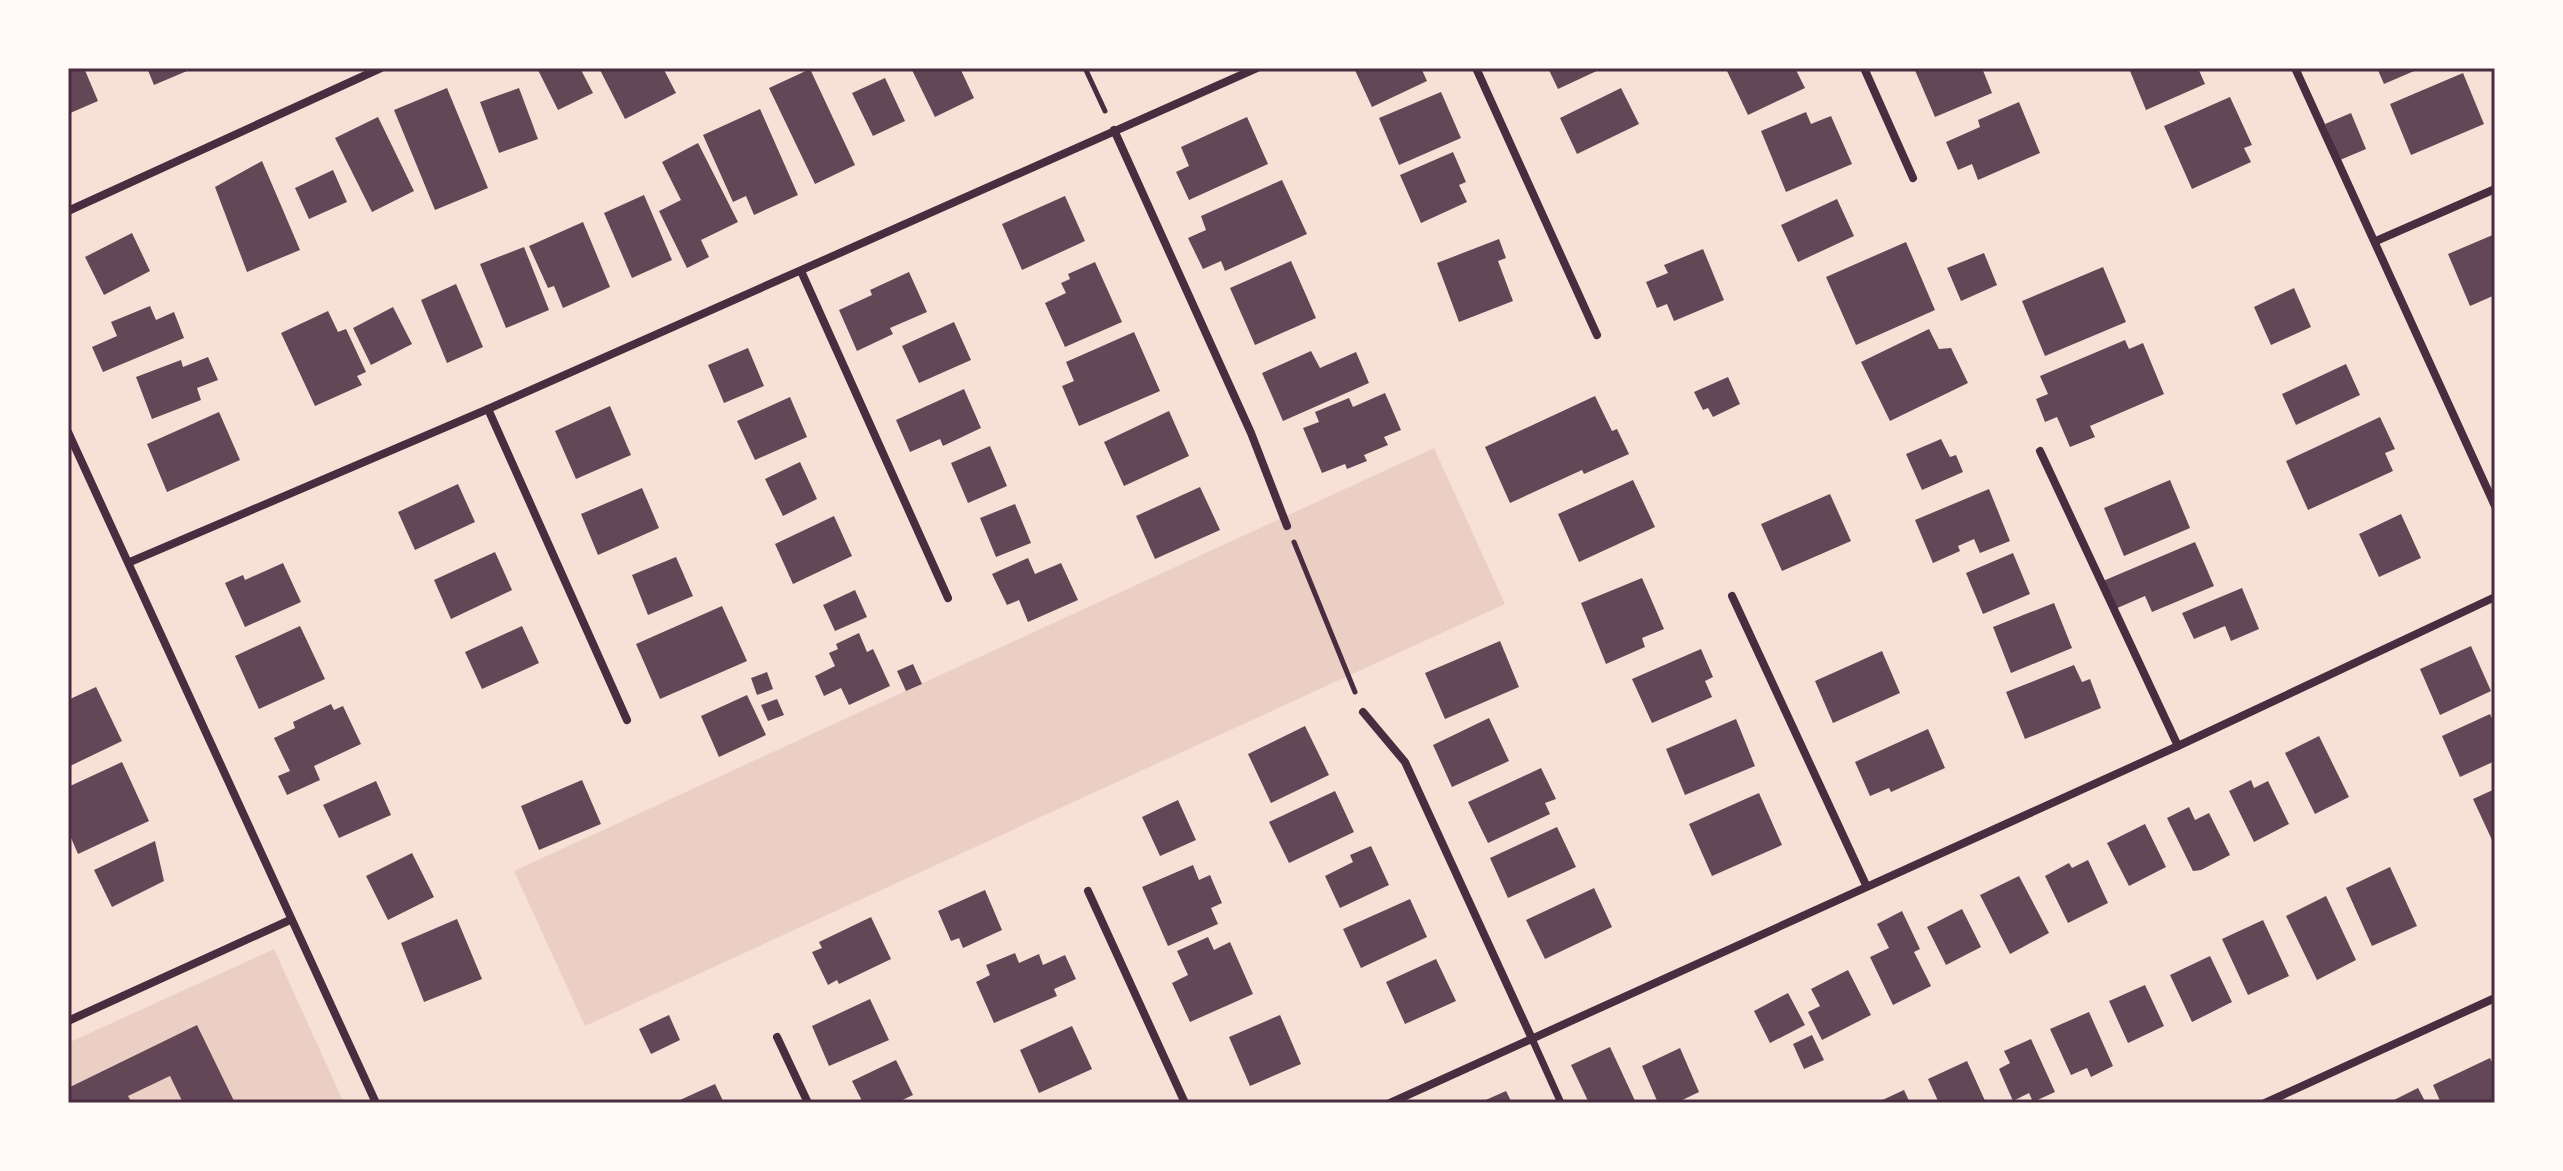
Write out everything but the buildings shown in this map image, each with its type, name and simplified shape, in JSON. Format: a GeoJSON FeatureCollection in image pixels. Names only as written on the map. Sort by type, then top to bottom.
{"type":"FeatureCollection","features":[{"type":"Feature","properties":{"kind":"street"},"geometry":{"type":"LineString","coordinates":[[68,211],[381,68]]}},
{"type":"Feature","properties":{"kind":"street"},"geometry":{"type":"LineString","coordinates":[[130,562],[488,409],[1257,68]]}},
{"type":"Feature","properties":{"kind":"street"},"geometry":{"type":"LineString","coordinates":[[1476,68],[1597,335]]}},
{"type":"Feature","properties":{"kind":"street"},"geometry":{"type":"LineString","coordinates":[[1864,68],[1913,178]]}},
{"type":"Feature","properties":{"kind":"street"},"geometry":{"type":"LineString","coordinates":[[2295,68],[2495,506]]}},
{"type":"Feature","properties":{"kind":"street"},"geometry":{"type":"LineString","coordinates":[[1114,130],[1251,433],[1287,526]]}},
{"type":"Feature","properties":{"kind":"street"},"geometry":{"type":"LineString","coordinates":[[2376,241],[2495,189]]}},
{"type":"Feature","properties":{"kind":"street"},"geometry":{"type":"LineString","coordinates":[[801,271],[948,598]]}},
{"type":"Feature","properties":{"kind":"street"},"geometry":{"type":"LineString","coordinates":[[488,409],[627,720]]}},
{"type":"Feature","properties":{"kind":"street"},"geometry":{"type":"LineString","coordinates":[[68,432],[376,1103]]}},
{"type":"Feature","properties":{"kind":"street"},"geometry":{"type":"LineString","coordinates":[[2040,451],[2178,746]]}},
{"type":"Feature","properties":{"kind":"street"},"geometry":{"type":"LineString","coordinates":[[1732,596],[1866,885]]}},
{"type":"Feature","properties":{"kind":"street"},"geometry":{"type":"LineString","coordinates":[[1390,1103],[1533,1041],[1866,885],[2178,746],[2495,597]]}},
{"type":"Feature","properties":{"kind":"street"},"geometry":{"type":"LineString","coordinates":[[1363,712],[1405,762],[1561,1103]]}},
{"type":"Feature","properties":{"kind":"street"},"geometry":{"type":"LineString","coordinates":[[1088,891],[1185,1103]]}},
{"type":"Feature","properties":{"kind":"street"},"geometry":{"type":"LineString","coordinates":[[68,1021],[290,920]]}},
{"type":"Feature","properties":{"kind":"street"},"geometry":{"type":"LineString","coordinates":[[2265,1103],[2495,998]]}},
{"type":"Feature","properties":{"kind":"street"},"geometry":{"type":"LineString","coordinates":[[777,1037],[808,1103]]}},
{"type":"Feature","properties":{"kind":"path"},"geometry":{"type":"LineString","coordinates":[[1085,68],[1114,130]]}},
{"type":"Feature","properties":{"kind":"path"},"geometry":{"type":"LineString","coordinates":[[1287,526],[1363,712]]}},
{"type":"Feature","properties":{"kind":"shaded area"},"geometry":{"type":"Polygon","coordinates":[[[1434,448],[1505,604],[585,1026],[514,871],[1434,448]]]}},
{"type":"Feature","properties":{"kind":"shaded area"},"geometry":{"type":"Polygon","coordinates":[[[274,949],[344,1103],[235,1103],[197,1025],[68,1088],[68,1043],[274,949]]]}},
{"type":"Feature","properties":{"kind":"shaded area"},"geometry":{"type":"Polygon","coordinates":[[[170,1076],[183,1103],[132,1103],[128,1096],[170,1076]]]}}]}
